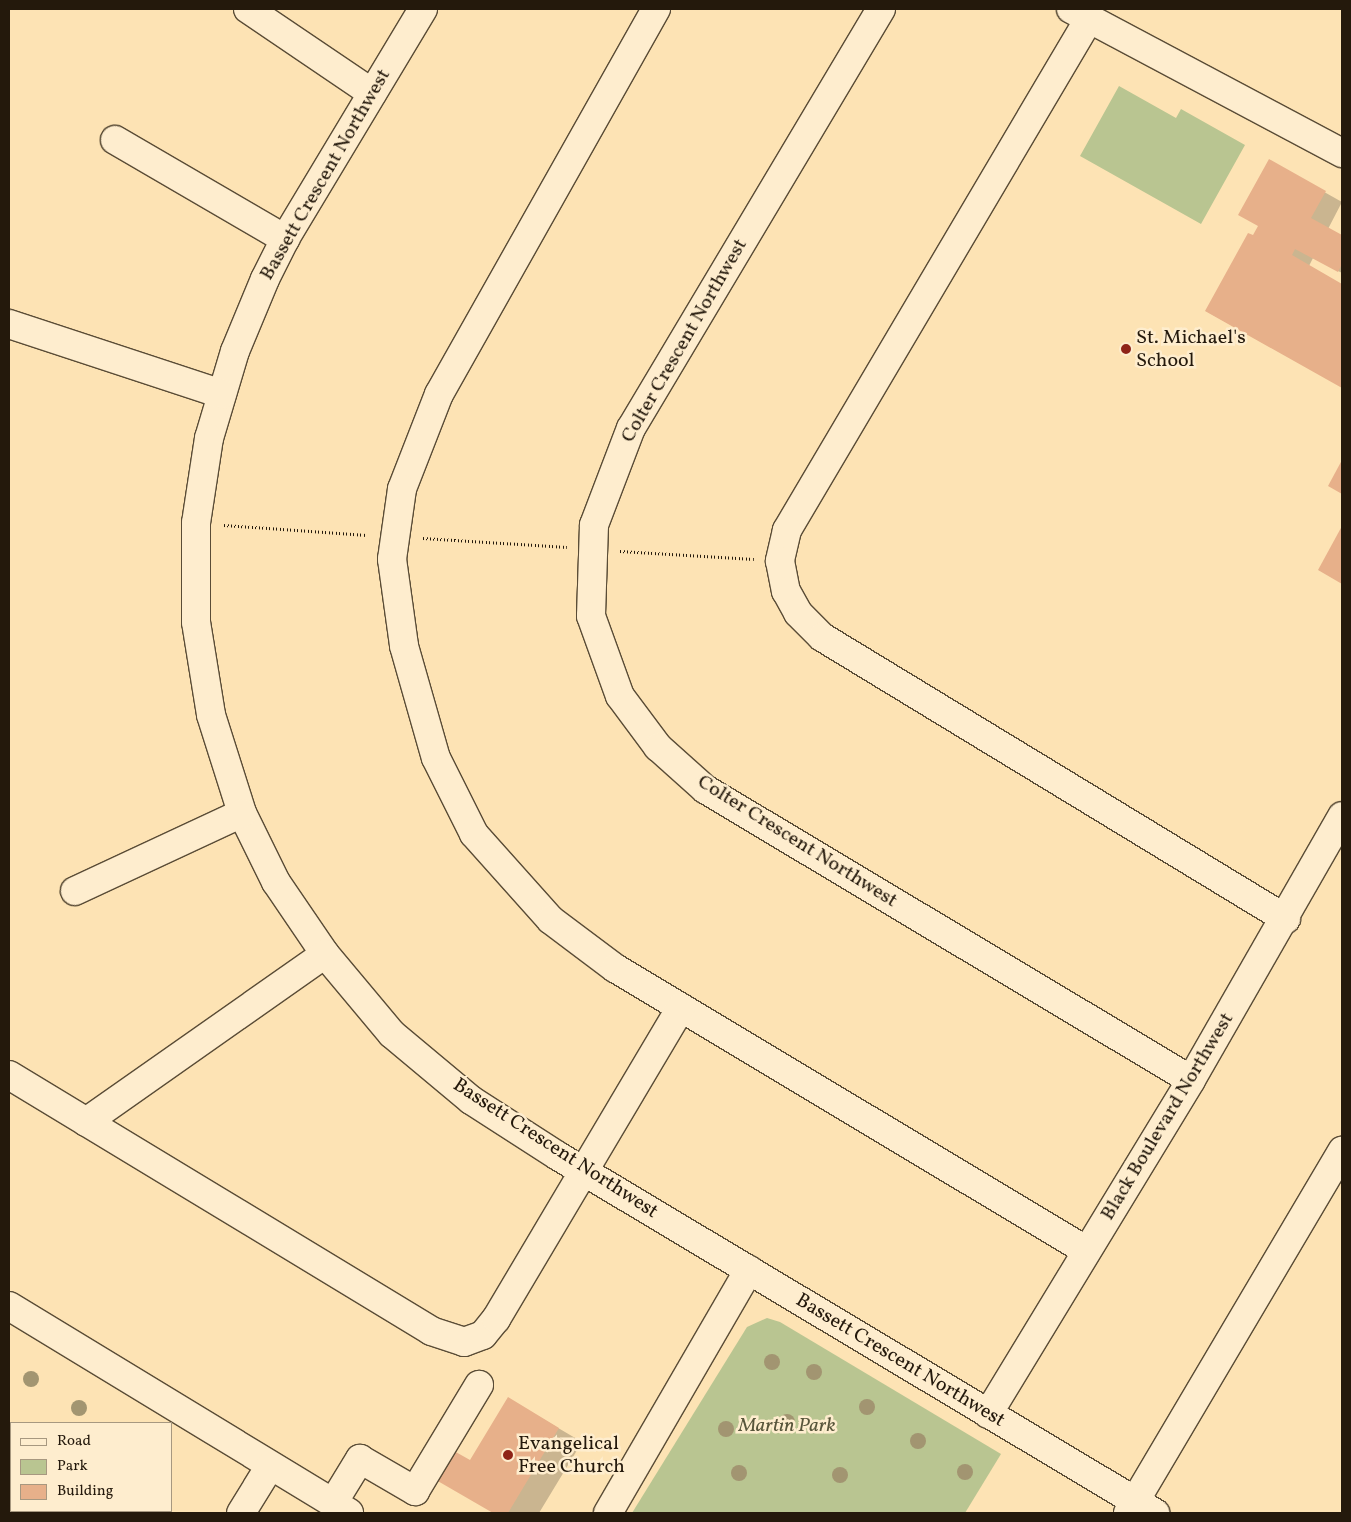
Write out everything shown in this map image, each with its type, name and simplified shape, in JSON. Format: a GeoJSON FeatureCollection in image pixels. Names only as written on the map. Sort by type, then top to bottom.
{"type":"FeatureCollection","features":[{"type":"Feature","properties":{"kind":"street"},"geometry":{"type":"LineString","coordinates":[[248,9],[372,93]]}},
{"type":"Feature","properties":{"kind":"street","name":"Bassett Crescent Northwest"},"geometry":{"type":"LineString","coordinates":[[423,9],[285,240],[235,351],[209,438],[196,523],[196,622],[209,705],[242,813],[276,882],[325,954],[392,1034],[472,1100],[584,1172],[988,1414],[1139,1509]]}},
{"type":"Feature","properties":{"kind":"street"},"geometry":{"type":"LineString","coordinates":[[656,9],[439,394],[402,488],[392,559],[404,646],[436,758],[474,834],[551,920],[615,968],[1087,1251]]}},
{"type":"Feature","properties":{"kind":"street","name":"Colter Crescent Northwest"},"geometry":{"type":"LineString","coordinates":[[881,9],[631,428],[594,524],[591,616],[620,696],[658,747],[705,789],[1191,1080]]}},
{"type":"Feature","properties":{"kind":"street"},"geometry":{"type":"LineString","coordinates":[[1286,919],[822,637],[798,613],[786,591],[780,561],[787,530],[1080,14],[1342,153]]}},
{"type":"Feature","properties":{"kind":"street"},"geometry":{"type":"LineString","coordinates":[[115,140],[285,240]]}},
{"type":"Feature","properties":{"kind":"street"},"geometry":{"type":"LineString","coordinates":[[9,324],[222,394]]}},
{"type":"Feature","properties":{"kind":"street"},"geometry":{"type":"LineString","coordinates":[[75,891],[242,813]]}},
{"type":"Feature","properties":{"kind":"street","name":"Black Boulevard Northwest"},"geometry":{"type":"LineString","coordinates":[[988,1414],[1191,1080],[1286,919],[1342,816]]}},
{"type":"Feature","properties":{"kind":"street"},"geometry":{"type":"LineString","coordinates":[[86,1122],[325,954]]}},
{"type":"Feature","properties":{"kind":"street"},"geometry":{"type":"LineString","coordinates":[[9,1076],[431,1331],[464,1342],[483,1335],[496,1319],[681,1008]]}},
{"type":"Feature","properties":{"kind":"street"},"geometry":{"type":"LineString","coordinates":[[1139,1509],[1342,1151]]}},
{"type":"Feature","properties":{"kind":"street"},"geometry":{"type":"LineString","coordinates":[[608,1513],[749,1270]]}},
{"type":"Feature","properties":{"kind":"street"},"geometry":{"type":"LineString","coordinates":[[9,1306],[341,1508],[360,1459],[415,1491],[479,1385]]}},
{"type":"Feature","properties":{"kind":"street"},"geometry":{"type":"LineString","coordinates":[[241,1513],[270,1466]]}},
{"type":"Feature","properties":{"kind":"path"},"geometry":{"type":"LineString","coordinates":[[196,523],[780,561]]}},
{"type":"Feature","properties":{"kind":"green space"},"geometry":{"type":"Polygon","coordinates":[[[1119,86],[1176,118],[1181,109],[1245,145],[1201,224],[1080,156],[1119,86]]]}},
{"type":"Feature","properties":{"kind":"green space","name":"Martin Park"},"geometry":{"type":"Polygon","coordinates":[[[767,1318],[780,1322],[1001,1454],[965,1513],[632,1513],[747,1327],[767,1318]]]}},
{"type":"Feature","properties":{"kind":"building"},"geometry":{"type":"Polygon","coordinates":[[[1269,159],[1326,191],[1311,218],[1342,235],[1342,264],[1338,272],[1295,249],[1292,255],[1342,284],[1342,388],[1205,311],[1248,233],[1253,235],[1258,226],[1238,215],[1269,159]]]}},
{"type":"Feature","properties":{"kind":"building"},"geometry":{"type":"Polygon","coordinates":[[[1342,460],[1342,494],[1328,486],[1342,460]]]}},
{"type":"Feature","properties":{"kind":"building"},"geometry":{"type":"Polygon","coordinates":[[[1342,526],[1342,584],[1318,570],[1342,526]]]}},
{"type":"Feature","properties":{"kind":"building","name":"Evangelical Free Church"},"geometry":{"type":"Polygon","coordinates":[[[508,1397],[559,1428],[508,1513],[493,1513],[436,1480],[454,1451],[470,1460],[508,1397]]]}},
{"type":"Feature","properties":{"kind":"place","name":"St. Michael's School"},"geometry":{"type":"Point","coordinates":[1126,349]}},
{"type":"Feature","properties":{"kind":"place","name":"Evangelical Free Church"},"geometry":{"type":"Point","coordinates":[508,1455]}}]}
